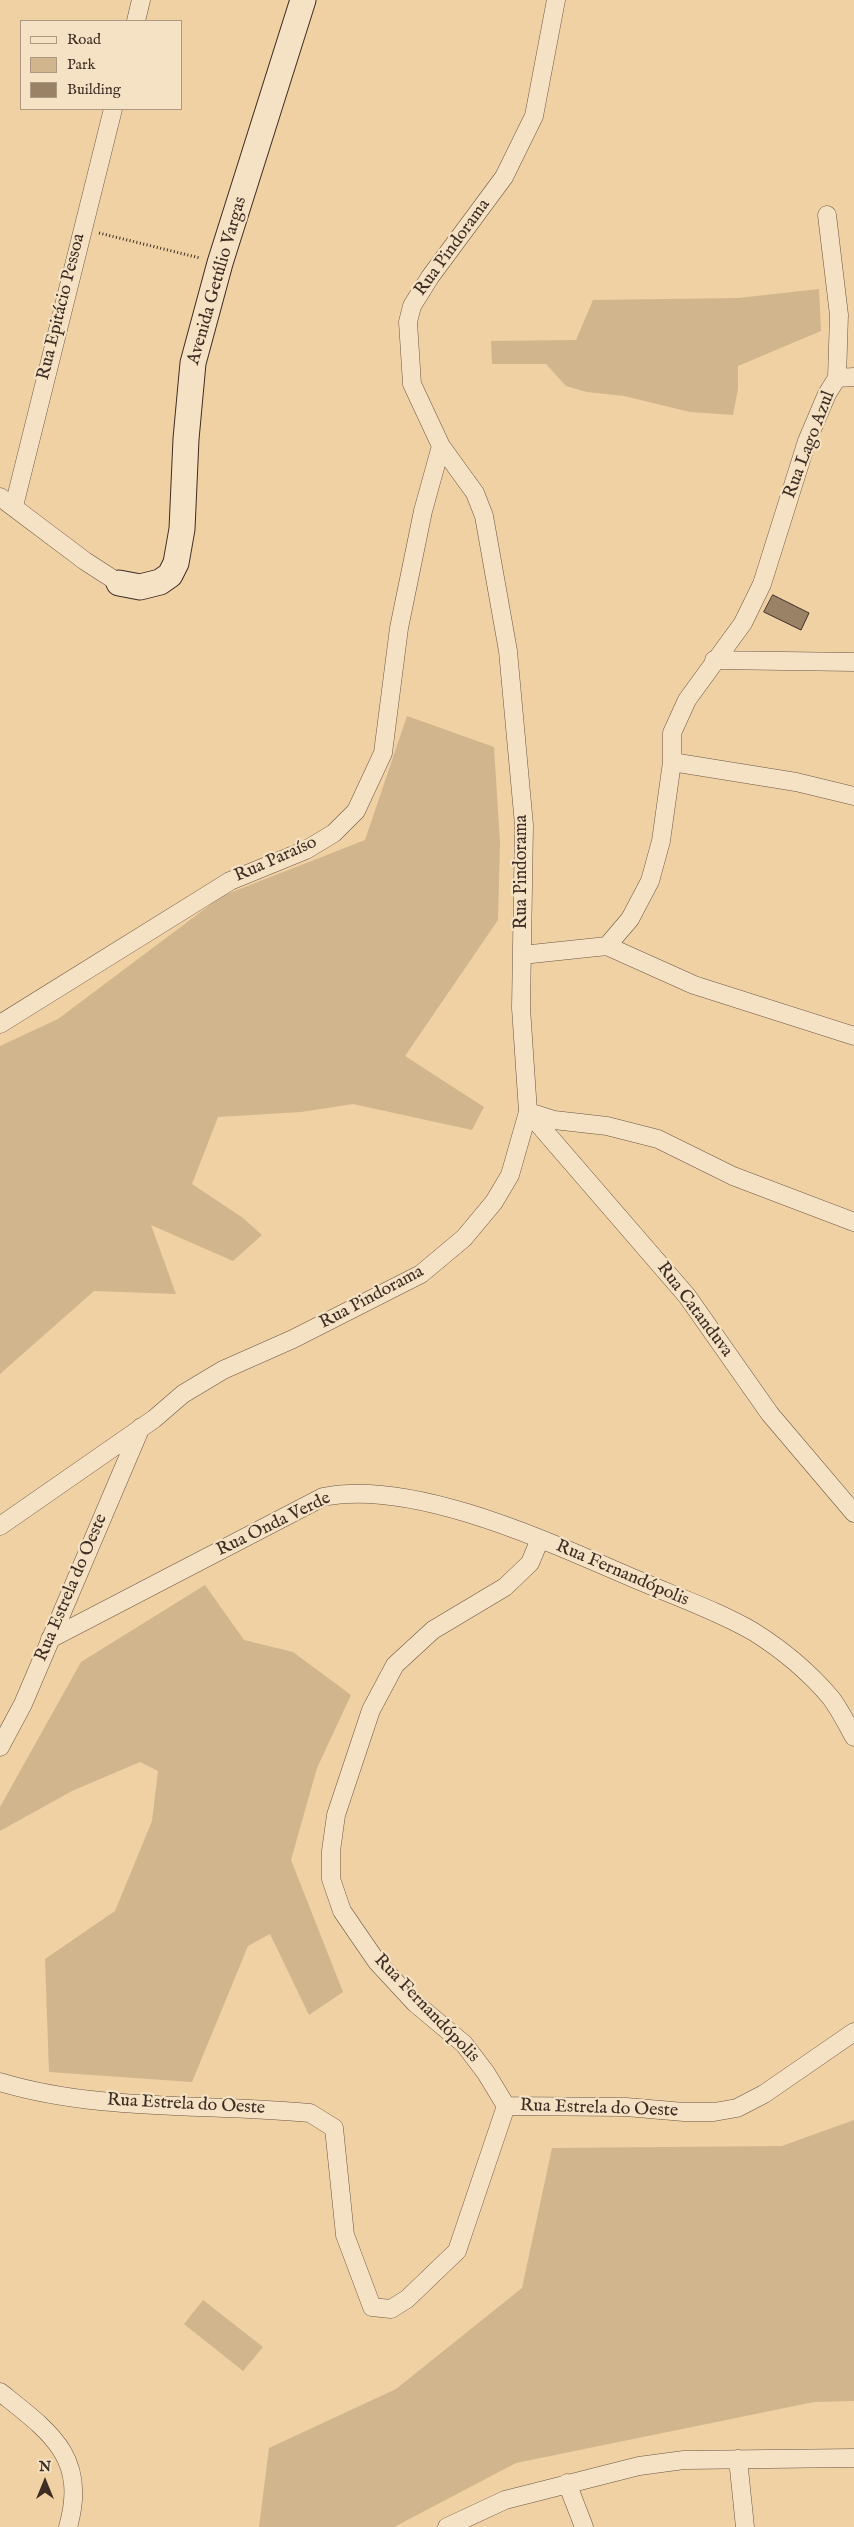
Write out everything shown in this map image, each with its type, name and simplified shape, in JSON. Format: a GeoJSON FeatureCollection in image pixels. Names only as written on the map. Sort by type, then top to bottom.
{"type":"FeatureCollection","features":[{"type":"Feature","properties":{"kind":"street"},"geometry":{"type":"LineString","coordinates":[[136,20],[141,0]]}},
{"type":"Feature","properties":{"kind":"street","name":"Avenida Getúlio Vargas"},"geometry":{"type":"LineString","coordinates":[[119,583],[140,587],[160,582],[170,575],[176,563],[182,529],[186,439],[193,363],[220,263],[303,0]]}},
{"type":"Feature","properties":{"kind":"street","name":"Rua Pindorama"},"geometry":{"type":"LineString","coordinates":[[0,1526],[141,1427],[183,1394],[224,1370],[293,1339],[420,1274],[464,1238],[494,1202],[510,1175],[528,1112],[521,1008],[524,825],[508,650],[484,516],[475,492],[441,446],[412,384],[408,322],[412,306],[430,277],[504,177],[534,116],[556,0]]}},
{"type":"Feature","properties":{"kind":"street","name":"Rua Epitácio Pessoa"},"geometry":{"type":"LineString","coordinates":[[7,502],[113,110]]}},
{"type":"Feature","properties":{"kind":"street","name":"Rua Lago Azul"},"geometry":{"type":"LineString","coordinates":[[607,946],[630,919],[650,880],[662,841],[672,762],[672,733],[687,700],[742,623],[762,584],[808,441],[827,394],[846,378],[827,215]]}},
{"type":"Feature","properties":{"kind":"street","name":"Rua Paraíso"},"geometry":{"type":"LineString","coordinates":[[0,1024],[230,881],[306,850],[334,833],[356,811],[383,753],[399,628],[423,511],[441,446]]}},
{"type":"Feature","properties":{"kind":"street"},"geometry":{"type":"LineString","coordinates":[[7,502],[85,561],[119,583]]}},
{"type":"Feature","properties":{"kind":"street"},"geometry":{"type":"LineString","coordinates":[[714,660],[854,662]]}},
{"type":"Feature","properties":{"kind":"street"},"geometry":{"type":"LineString","coordinates":[[672,762],[796,782],[854,796]]}},
{"type":"Feature","properties":{"kind":"street"},"geometry":{"type":"LineString","coordinates":[[522,955],[607,946],[694,985],[854,1036]]}},
{"type":"Feature","properties":{"kind":"street"},"geometry":{"type":"LineString","coordinates":[[528,1112],[554,1120],[606,1126],[658,1139],[733,1176],[854,1222]]}},
{"type":"Feature","properties":{"kind":"street","name":"Rua Catanduva"},"geometry":{"type":"LineString","coordinates":[[528,1112],[687,1296],[770,1414],[854,1513]]}},
{"type":"Feature","properties":{"kind":"street","name":"Rua Estrela do Oeste"},"geometry":{"type":"LineString","coordinates":[[0,1747],[22,1704],[141,1427]]}},
{"type":"Feature","properties":{"kind":"street","name":"Rua Onda Verde"},"geometry":{"type":"LineString","coordinates":[[50,1639],[323,1497],[348,1492],[401,1497],[461,1512],[540,1539]]}},
{"type":"Feature","properties":{"kind":"street","name":"Rua Fernandópolis"},"geometry":{"type":"LineString","coordinates":[[506,2106],[486,2073],[464,2044],[415,2003],[383,1968],[342,1911],[331,1879],[331,1852],[336,1815],[371,1710],[395,1665],[433,1630],[506,1587],[530,1563],[540,1539],[719,1615],[754,1632],[802,1669],[831,1699],[854,1737]]}},
{"type":"Feature","properties":{"kind":"street","name":"Rua Estrela do Oeste"},"geometry":{"type":"LineString","coordinates":[[0,2082],[35,2092],[125,2104],[310,2114],[334,2128],[345,2235],[372,2307],[391,2308],[407,2299],[458,2251],[506,2106],[626,2107],[684,2112],[714,2112],[737,2108],[764,2094],[854,2032]]}},
{"type":"Feature","properties":{"kind":"street"},"geometry":{"type":"LineString","coordinates":[[0,2392],[55,2440],[68,2461],[75,2486],[75,2505],[68,2527]]}},
{"type":"Feature","properties":{"kind":"street"},"geometry":{"type":"LineString","coordinates":[[447,2527],[505,2500],[567,2483],[648,2465],[684,2460],[854,2458]]}},
{"type":"Feature","properties":{"kind":"street"},"geometry":{"type":"LineString","coordinates":[[738,2459],[745,2527]]}},
{"type":"Feature","properties":{"kind":"street"},"geometry":{"type":"LineString","coordinates":[[567,2483],[584,2527]]}},
{"type":"Feature","properties":{"kind":"path"},"geometry":{"type":"LineString","coordinates":[[81,229],[220,263]]}},
{"type":"Feature","properties":{"kind":"green space"},"geometry":{"type":"Polygon","coordinates":[[[819,289],[821,331],[738,366],[738,389],[733,415],[690,412],[624,396],[587,392],[566,386],[546,364],[492,364],[491,341],[576,340],[593,300],[738,298],[819,289]]]}},
{"type":"Feature","properties":{"kind":"green space"},"geometry":{"type":"Polygon","coordinates":[[[407,716],[494,747],[500,842],[498,920],[405,1056],[484,1107],[472,1130],[353,1104],[301,1112],[218,1117],[192,1184],[243,1218],[262,1235],[233,1261],[151,1225],[176,1294],[94,1291],[0,1374],[0,1046],[58,1019],[222,896],[365,840],[407,716]]]}},
{"type":"Feature","properties":{"kind":"green space"},"geometry":{"type":"Polygon","coordinates":[[[205,1585],[244,1640],[293,1652],[351,1695],[317,1768],[291,1860],[343,1992],[309,2015],[270,1934],[248,1946],[192,2082],[49,2072],[45,1959],[115,1911],[152,1821],[158,1771],[140,1762],[72,1791],[0,1831],[0,1807],[81,1662],[205,1585]]]}},
{"type":"Feature","properties":{"kind":"green space"},"geometry":{"type":"Polygon","coordinates":[[[854,2120],[854,2401],[814,2402],[516,2463],[394,2527],[259,2527],[269,2448],[396,2389],[522,2288],[552,2148],[782,2146],[854,2120]]]}},
{"type":"Feature","properties":{"kind":"green space"},"geometry":{"type":"Polygon","coordinates":[[[203,2300],[263,2347],[243,2371],[184,2324],[203,2300]]]}},
{"type":"Feature","properties":{"kind":"building"},"geometry":{"type":"Polygon","coordinates":[[[773,595],[809,613],[801,630],[764,612],[773,595]]]}}]}
